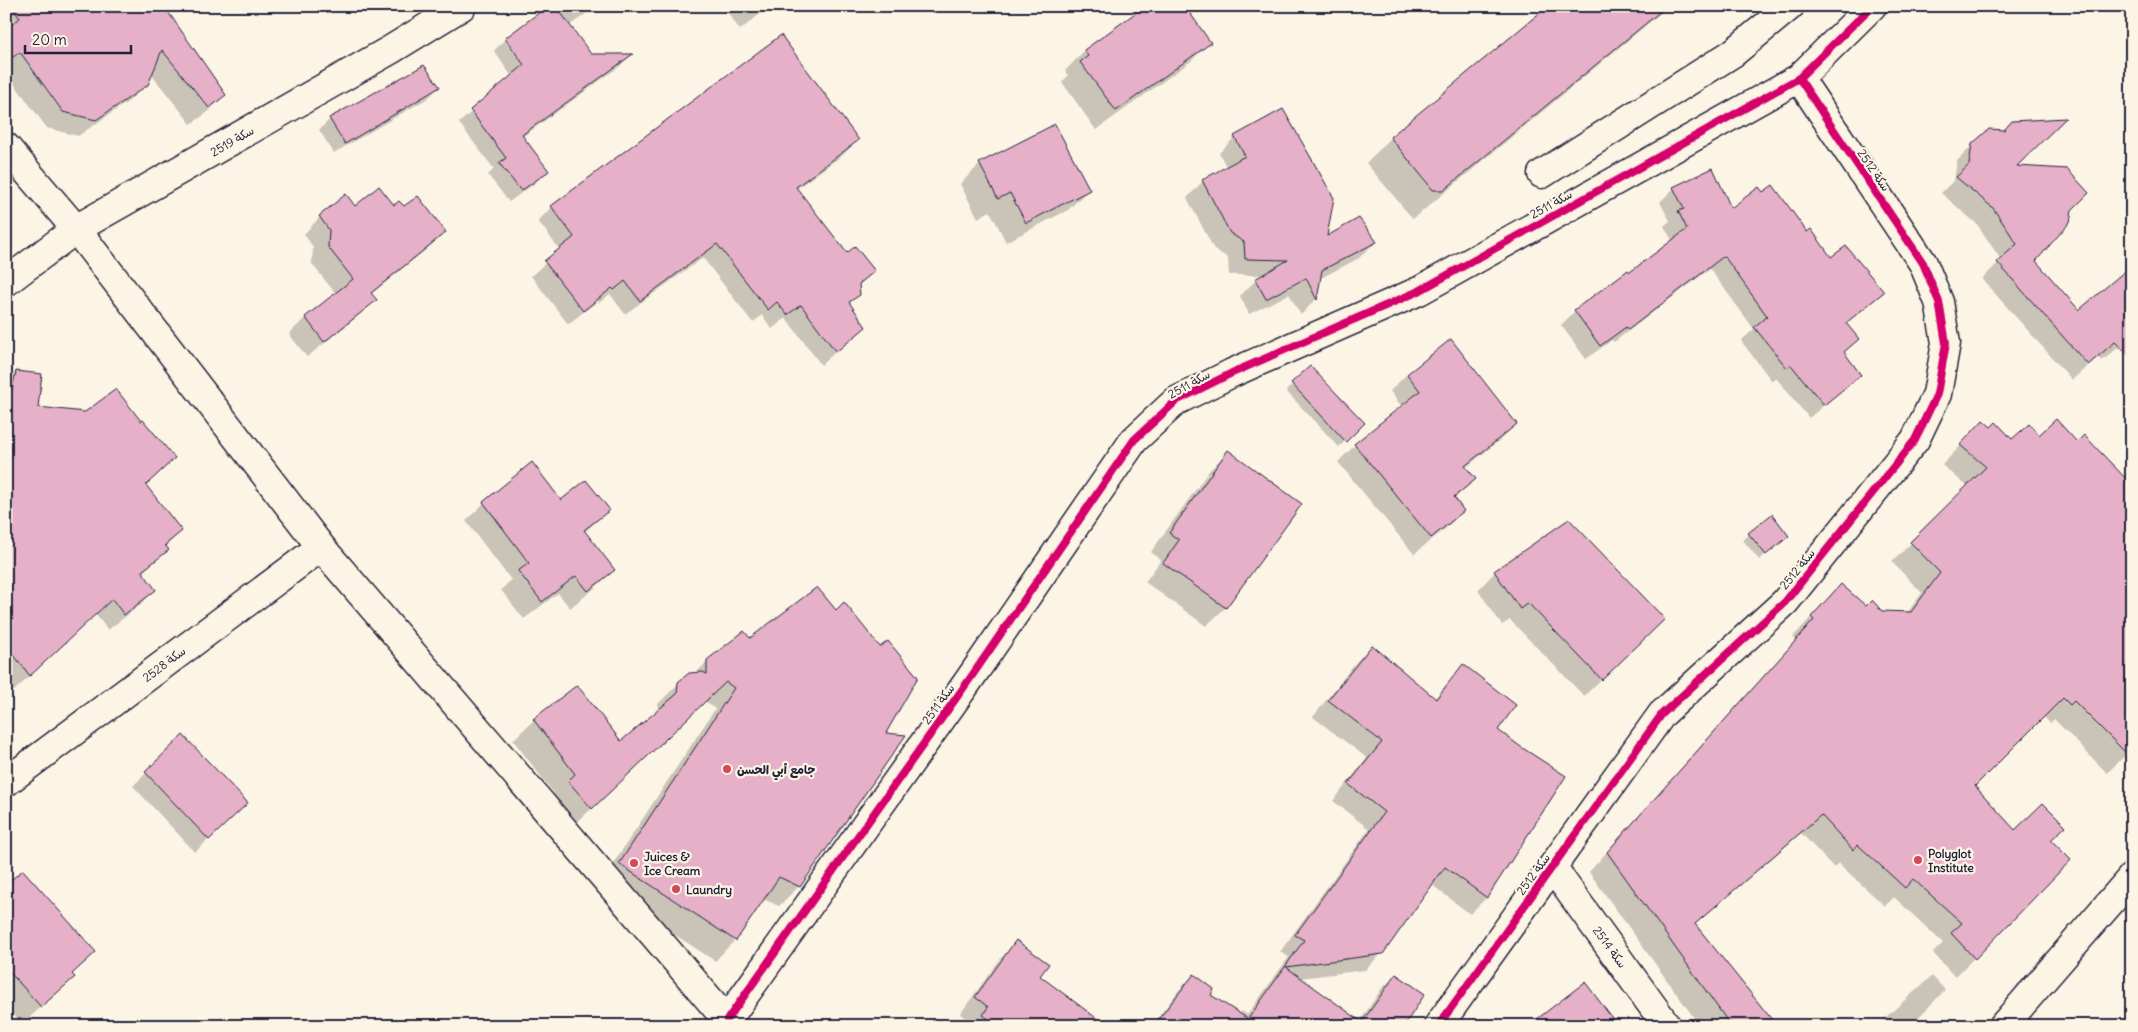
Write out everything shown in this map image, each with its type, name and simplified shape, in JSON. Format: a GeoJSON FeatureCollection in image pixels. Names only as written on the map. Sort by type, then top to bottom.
{"type":"FeatureCollection","features":[{"type":"Feature","properties":{"kind":"street","name":"سكة 2519"},"geometry":{"type":"LineString","coordinates":[[6,282],[76,229],[392,49],[462,6]]}},
{"type":"Feature","properties":{"kind":"street"},"geometry":{"type":"LineString","coordinates":[[1542,174],[1733,53],[1790,6]]}},
{"type":"Feature","properties":{"kind":"street","name":"سكة 2511"},"geometry":{"type":"LineString","coordinates":[[726,1023],[969,680],[1134,440],[1176,401],[1232,374],[1419,291],[1799,78],[1872,6]]}},
{"type":"Feature","properties":{"kind":"street","name":"سكة 2512"},"geometry":{"type":"LineString","coordinates":[[1438,1026],[1662,714],[1785,602],[1915,440],[1937,394],[1946,343],[1939,302],[1923,263],[1799,78]]}},
{"type":"Feature","properties":{"kind":"street"},"geometry":{"type":"LineString","coordinates":[[6,147],[76,229],[321,547],[726,1023]]}},
{"type":"Feature","properties":{"kind":"street","name":"سكة 2528"},"geometry":{"type":"LineString","coordinates":[[6,782],[321,547]]}},
{"type":"Feature","properties":{"kind":"street","name":"سكة 2514"},"geometry":{"type":"LineString","coordinates":[[1552,867],[1667,1026]]}},
{"type":"Feature","properties":{"kind":"street"},"geometry":{"type":"LineString","coordinates":[[2003,1026],[2132,877]]}},
{"type":"Feature","properties":{"kind":"building"},"geometry":{"type":"Polygon","coordinates":[[[10,6],[164,6],[226,95],[209,108],[162,50],[148,85],[96,120],[63,112],[20,52],[6,62],[6,29],[20,18],[10,6]]]}},
{"type":"Feature","properties":{"kind":"building"},"geometry":{"type":"Polygon","coordinates":[[[548,6],[556,6],[591,54],[633,54],[522,135],[549,171],[521,191],[499,163],[506,158],[470,110],[524,65],[505,38],[548,6]]]}},
{"type":"Feature","properties":{"kind":"building"},"geometry":{"type":"Polygon","coordinates":[[[1145,6],[1185,6],[1211,43],[1116,111],[1080,62],[1088,56],[1084,50],[1145,6]]]}},
{"type":"Feature","properties":{"kind":"building"},"geometry":{"type":"Polygon","coordinates":[[[1548,6],[1667,6],[1444,190],[1433,190],[1390,137],[1548,6]]]}},
{"type":"Feature","properties":{"kind":"building"},"geometry":{"type":"Polygon","coordinates":[[[781,35],[859,140],[796,187],[847,253],[855,246],[875,271],[859,284],[860,295],[849,302],[866,327],[836,352],[801,305],[787,315],[777,302],[768,310],[717,244],[640,301],[625,281],[614,290],[612,288],[583,311],[544,261],[574,237],[551,206],[781,35]]]}},
{"type":"Feature","properties":{"kind":"building"},"geometry":{"type":"Polygon","coordinates":[[[424,65],[440,87],[345,144],[329,118],[424,65]]]}},
{"type":"Feature","properties":{"kind":"building"},"geometry":{"type":"Polygon","coordinates":[[[1283,109],[1334,198],[1327,236],[1359,218],[1377,242],[1322,270],[1317,300],[1306,278],[1266,299],[1255,279],[1288,260],[1245,259],[1244,242],[1230,233],[1202,180],[1245,156],[1234,136],[1283,109]]]}},
{"type":"Feature","properties":{"kind":"building"},"geometry":{"type":"Polygon","coordinates":[[[2066,118],[2017,166],[2067,169],[2089,193],[2072,210],[2070,222],[2036,261],[2079,310],[2132,265],[2132,358],[2115,342],[2088,365],[1997,262],[2017,244],[1993,208],[1956,177],[1969,165],[1972,144],[1989,129],[2004,130],[2012,121],[2066,118]]]}},
{"type":"Feature","properties":{"kind":"building"},"geometry":{"type":"Polygon","coordinates":[[[1055,124],[1090,190],[1026,223],[1010,193],[998,199],[979,163],[1055,124]]]}},
{"type":"Feature","properties":{"kind":"building"},"geometry":{"type":"Polygon","coordinates":[[[1713,168],[1731,208],[1759,187],[1763,192],[1773,185],[1807,232],[1811,229],[1831,257],[1846,246],[1884,292],[1846,323],[1859,339],[1844,352],[1861,375],[1824,405],[1791,365],[1787,368],[1754,327],[1767,316],[1724,256],[1628,330],[1626,327],[1600,346],[1574,310],[1628,270],[1630,272],[1687,229],[1678,211],[1684,209],[1673,187],[1713,168]]]}},
{"type":"Feature","properties":{"kind":"building"},"geometry":{"type":"Polygon","coordinates":[[[379,186],[394,205],[399,201],[404,206],[418,196],[446,232],[371,293],[377,300],[324,342],[305,317],[353,279],[328,247],[329,230],[319,216],[346,194],[355,206],[379,186]]]}},
{"type":"Feature","properties":{"kind":"building"},"geometry":{"type":"Polygon","coordinates":[[[1451,339],[1517,424],[1465,466],[1476,479],[1454,497],[1464,511],[1431,538],[1354,444],[1420,391],[1407,374],[1451,339]]]}},
{"type":"Feature","properties":{"kind":"building"},"geometry":{"type":"Polygon","coordinates":[[[1310,366],[1365,423],[1346,442],[1291,383],[1310,366]]]}},
{"type":"Feature","properties":{"kind":"building"},"geometry":{"type":"Polygon","coordinates":[[[16,371],[42,374],[38,407],[85,412],[116,389],[141,421],[143,420],[175,458],[146,485],[182,531],[165,545],[169,550],[142,571],[156,590],[124,615],[112,599],[30,676],[6,645],[6,394],[12,389],[16,371]]]}},
{"type":"Feature","properties":{"kind":"building"},"geometry":{"type":"Polygon","coordinates":[[[2056,419],[2077,442],[2084,435],[2132,485],[2132,759],[2074,701],[2070,705],[2063,698],[1975,786],[2015,830],[2043,803],[2066,826],[2051,840],[2071,860],[1975,959],[1951,933],[1962,923],[1913,879],[1905,888],[1858,845],[1853,850],[1821,815],[1695,924],[1777,1026],[1731,1026],[1607,852],[1814,620],[1811,617],[1841,584],[1866,606],[1872,600],[1882,611],[1911,612],[1940,573],[1910,542],[1986,467],[1960,445],[1983,420],[1991,427],[1996,422],[2012,439],[2029,424],[2039,435],[2056,419]]]}},
{"type":"Feature","properties":{"kind":"building"},"geometry":{"type":"Polygon","coordinates":[[[1228,450],[1302,504],[1226,608],[1163,563],[1179,540],[1169,533],[1228,450]]]}},
{"type":"Feature","properties":{"kind":"building"},"geometry":{"type":"Polygon","coordinates":[[[532,462],[561,500],[586,480],[610,510],[584,530],[615,570],[588,591],[576,576],[542,602],[518,571],[529,563],[483,502],[532,462]]]}},
{"type":"Feature","properties":{"kind":"building"},"geometry":{"type":"Polygon","coordinates":[[[1772,514],[1789,536],[1766,555],[1748,533],[1772,514]]]}},
{"type":"Feature","properties":{"kind":"building"},"geometry":{"type":"Polygon","coordinates":[[[1569,519],[1665,619],[1602,680],[1528,603],[1520,609],[1494,571],[1569,519]]]}},
{"type":"Feature","properties":{"kind":"building"},"geometry":{"type":"Polygon","coordinates":[[[817,587],[836,610],[844,602],[880,647],[888,641],[918,677],[886,733],[906,735],[800,887],[779,877],[736,941],[619,864],[734,688],[726,682],[592,809],[568,781],[575,774],[533,719],[577,685],[621,741],[677,694],[678,682],[689,673],[703,672],[707,674],[707,660],[744,631],[750,638],[817,587]]]}},
{"type":"Feature","properties":{"kind":"building"},"geometry":{"type":"Polygon","coordinates":[[[1372,645],[1436,699],[1463,664],[1516,705],[1498,730],[1566,776],[1487,898],[1445,867],[1383,954],[1286,967],[1362,1022],[1396,974],[1425,994],[1404,1026],[1153,1026],[1194,974],[1214,989],[1211,995],[1248,1019],[1304,940],[1295,935],[1384,812],[1348,784],[1382,742],[1328,700],[1372,645]]]}},
{"type":"Feature","properties":{"kind":"building"},"geometry":{"type":"Polygon","coordinates":[[[183,735],[248,803],[209,840],[145,772],[183,735]]]}},
{"type":"Feature","properties":{"kind":"building"},"geometry":{"type":"Polygon","coordinates":[[[23,870],[96,952],[72,974],[75,977],[41,1007],[6,968],[6,884],[23,870]]]}},
{"type":"Feature","properties":{"kind":"building"},"geometry":{"type":"Polygon","coordinates":[[[1016,940],[1049,964],[1040,976],[1107,1026],[998,1026],[983,1015],[988,1007],[975,997],[1016,940]]]}},
{"type":"Feature","properties":{"kind":"building"},"geometry":{"type":"Polygon","coordinates":[[[1585,982],[1618,1026],[1528,1026],[1585,982]]]}},
{"type":"Feature","properties":{"kind":"cycle path"},"geometry":{"type":"LineString","coordinates":[[727,1020],[969,680],[1134,440],[1176,401],[1232,373],[1419,291],[1799,78],[1872,6]]}},
{"type":"Feature","properties":{"kind":"cycle path"},"geometry":{"type":"LineString","coordinates":[[1438,1026],[1662,714],[1785,602],[1915,440],[1937,394],[1946,343],[1939,302],[1923,263],[1799,78]]}},
{"type":"Feature","properties":{"kind":"place","name":"جامع أبي الحسن"},"geometry":{"type":"Point","coordinates":[727,769]}},
{"type":"Feature","properties":{"kind":"place","name":"Polyglot Institute"},"geometry":{"type":"Point","coordinates":[1918,860]}},
{"type":"Feature","properties":{"kind":"place","name":"Juices & Ice Cream"},"geometry":{"type":"Point","coordinates":[634,863]}},
{"type":"Feature","properties":{"kind":"place","name":"Laundry"},"geometry":{"type":"Point","coordinates":[676,889]}}]}
